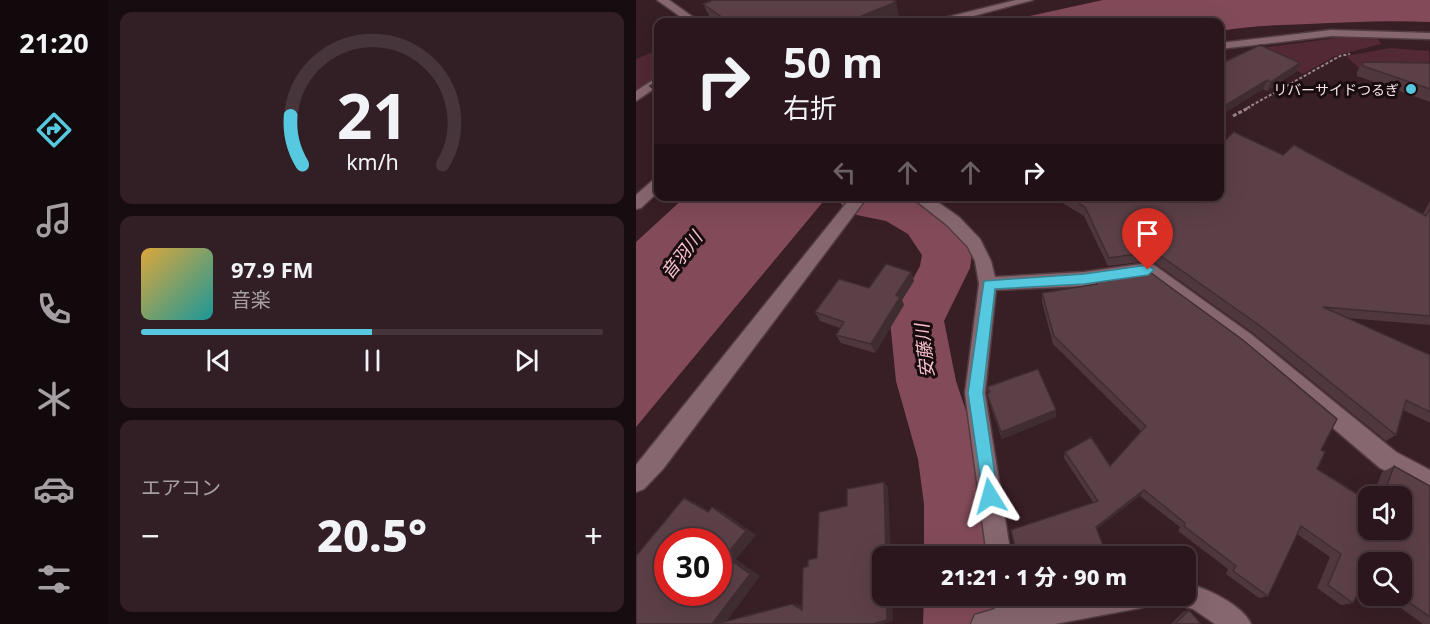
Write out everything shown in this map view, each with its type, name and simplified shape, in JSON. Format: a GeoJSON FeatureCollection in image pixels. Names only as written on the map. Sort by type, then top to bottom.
{"type":"FeatureCollection","features":[{"type":"Feature","properties":{"kind":"street"},"geometry":{"type":"LineString","coordinates":[[662,0],[690,18]]}},
{"type":"Feature","properties":{"kind":"street"},"geometry":{"type":"LineString","coordinates":[[956,18],[1028,0]]}},
{"type":"Feature","properties":{"kind":"street"},"geometry":{"type":"LineString","coordinates":[[1224,46],[1331,33],[1430,36]]}},
{"type":"Feature","properties":{"kind":"street"},"geometry":{"type":"LineString","coordinates":[[636,97],[654,84]]}},
{"type":"Feature","properties":{"kind":"street"},"geometry":{"type":"LineString","coordinates":[[636,204],[654,188]]}},
{"type":"Feature","properties":{"kind":"street"},"geometry":{"type":"LineString","coordinates":[[636,481],[655,461],[857,201]]}},
{"type":"Feature","properties":{"kind":"street"},"geometry":{"type":"LineString","coordinates":[[923,201],[953,221],[974,243],[983,261],[988,284],[975,393],[998,546]]}},
{"type":"Feature","properties":{"kind":"street"},"geometry":{"type":"LineString","coordinates":[[988,284],[1084,279],[1148,270],[1245,341],[1388,460],[1430,482]]}},
{"type":"Feature","properties":{"kind":"street"},"geometry":{"type":"LineString","coordinates":[[1196,598],[1238,624]]}},
{"type":"Feature","properties":{"kind":"street"},"geometry":{"type":"LineString","coordinates":[[999,617],[1073,606]]}},
{"type":"Feature","properties":{"kind":"path"},"geometry":{"type":"LineString","coordinates":[[1233,116],[1340,56],[1356,52]]}},
{"type":"Feature","properties":{"kind":"shaded area"},"geometry":{"type":"Polygon","coordinates":[[[1336,38],[1377,38],[1381,44],[1335,56],[1303,74],[1254,49],[1336,38]]]}},
{"type":"Feature","properties":{"kind":"shaded area"},"geometry":{"type":"Polygon","coordinates":[[[1390,48],[1429,51],[1430,70],[1363,72],[1346,56],[1390,48]]]}},
{"type":"Feature","properties":{"kind":"shaded area"},"geometry":{"type":"Polygon","coordinates":[[[654,52],[654,80],[636,92],[636,59],[654,52]]]}},
{"type":"Feature","properties":{"kind":"water"},"geometry":{"type":"Polygon","coordinates":[[[1103,0],[1430,0],[1430,22],[1286,25],[1224,31],[1224,18],[1020,18],[1103,0]]]}},
{"type":"Feature","properties":{"kind":"water","name":"音羽川"},"geometry":{"type":"Polygon","coordinates":[[[681,201],[824,201],[636,427],[636,242],[681,201]]]}},
{"type":"Feature","properties":{"kind":"building"},"geometry":{"type":"Polygon","coordinates":[[[713,0],[893,0],[896,2],[857,18],[723,18],[703,4],[713,0]]]}},
{"type":"Feature","properties":{"kind":"building"},"geometry":{"type":"Polygon","coordinates":[[[1260,45],[1300,63],[1271,82],[1267,80],[1226,105],[1224,104],[1224,62],[1260,45]]]}},
{"type":"Feature","properties":{"kind":"building"},"geometry":{"type":"Polygon","coordinates":[[[1363,62],[1430,63],[1430,89],[1363,66],[1363,62]]]}},
{"type":"Feature","properties":{"kind":"building"},"geometry":{"type":"Polygon","coordinates":[[[1234,132],[1283,155],[1294,145],[1426,216],[1430,208],[1430,316],[1323,307],[1430,355],[1430,412],[1406,400],[1396,435],[1259,325],[1158,254],[1150,252],[1109,258],[1085,207],[1075,201],[1224,201],[1224,141],[1234,132]]]}},
{"type":"Feature","properties":{"kind":"building"},"geometry":{"type":"Polygon","coordinates":[[[886,264],[911,272],[896,295],[900,297],[871,344],[836,335],[844,322],[815,312],[839,279],[869,288],[886,264]]]}},
{"type":"Feature","properties":{"kind":"building"},"geometry":{"type":"Polygon","coordinates":[[[1147,270],[1243,340],[1337,419],[1321,450],[1325,452],[1317,469],[1358,495],[1358,540],[1412,540],[1412,486],[1387,486],[1394,466],[1430,486],[1430,617],[1412,604],[1412,552],[1358,552],[1358,593],[1353,603],[1328,585],[1341,554],[1301,526],[1268,596],[1233,571],[1236,566],[1184,526],[1185,523],[1144,490],[1096,527],[1103,546],[1015,546],[1011,530],[1098,501],[1065,452],[1091,437],[1110,466],[1146,426],[1054,336],[1042,293],[1097,284],[1096,281],[1119,276],[1118,274],[1147,270]]]}},
{"type":"Feature","properties":{"kind":"building"},"geometry":{"type":"Polygon","coordinates":[[[1038,369],[1056,410],[1001,432],[987,394],[990,392],[987,387],[1038,369]]]}},
{"type":"Feature","properties":{"kind":"building"},"geometry":{"type":"Polygon","coordinates":[[[884,482],[886,546],[872,546],[872,606],[887,606],[887,620],[873,624],[716,624],[792,604],[802,610],[803,568],[808,566],[808,560],[817,558],[819,512],[847,506],[847,489],[884,482]]]}},
{"type":"Feature","properties":{"kind":"building"},"geometry":{"type":"Polygon","coordinates":[[[684,498],[708,512],[712,507],[746,531],[732,548],[732,528],[659,528],[684,498]]]}},
{"type":"Feature","properties":{"kind":"building"},"geometry":{"type":"Polygon","coordinates":[[[654,534],[654,606],[726,606],[712,624],[636,624],[636,556],[654,534]]]}},
{"type":"Feature","properties":{"kind":"building"},"geometry":{"type":"Polygon","coordinates":[[[732,561],[750,574],[732,598],[732,561]]]}},
{"type":"Feature","properties":{"kind":"building"},"geometry":{"type":"Polygon","coordinates":[[[1189,610],[1201,624],[1175,624],[1189,610]]]}},
{"type":"Feature","properties":{"kind":"waterway","name":"安藤川"},"geometry":{"type":"LineString","coordinates":[[863,202],[896,206],[925,222],[947,253],[945,268],[917,321],[926,381],[950,459],[958,504],[960,546]]}},
{"type":"Feature","properties":{"kind":"waterway","name":"安藤川"},"geometry":{"type":"LineString","coordinates":[[961,606],[962,624]]}},
{"type":"Feature","properties":{"kind":"place","name":"リバーサイドつるぎ"},"geometry":{"type":"Point","coordinates":[1411,89]}},
{"type":"Feature","properties":{"kind":"route"},"geometry":{"type":"LineString","coordinates":[[990,496],[975,393],[988,284],[1084,279],[1148,270]]}}]}
